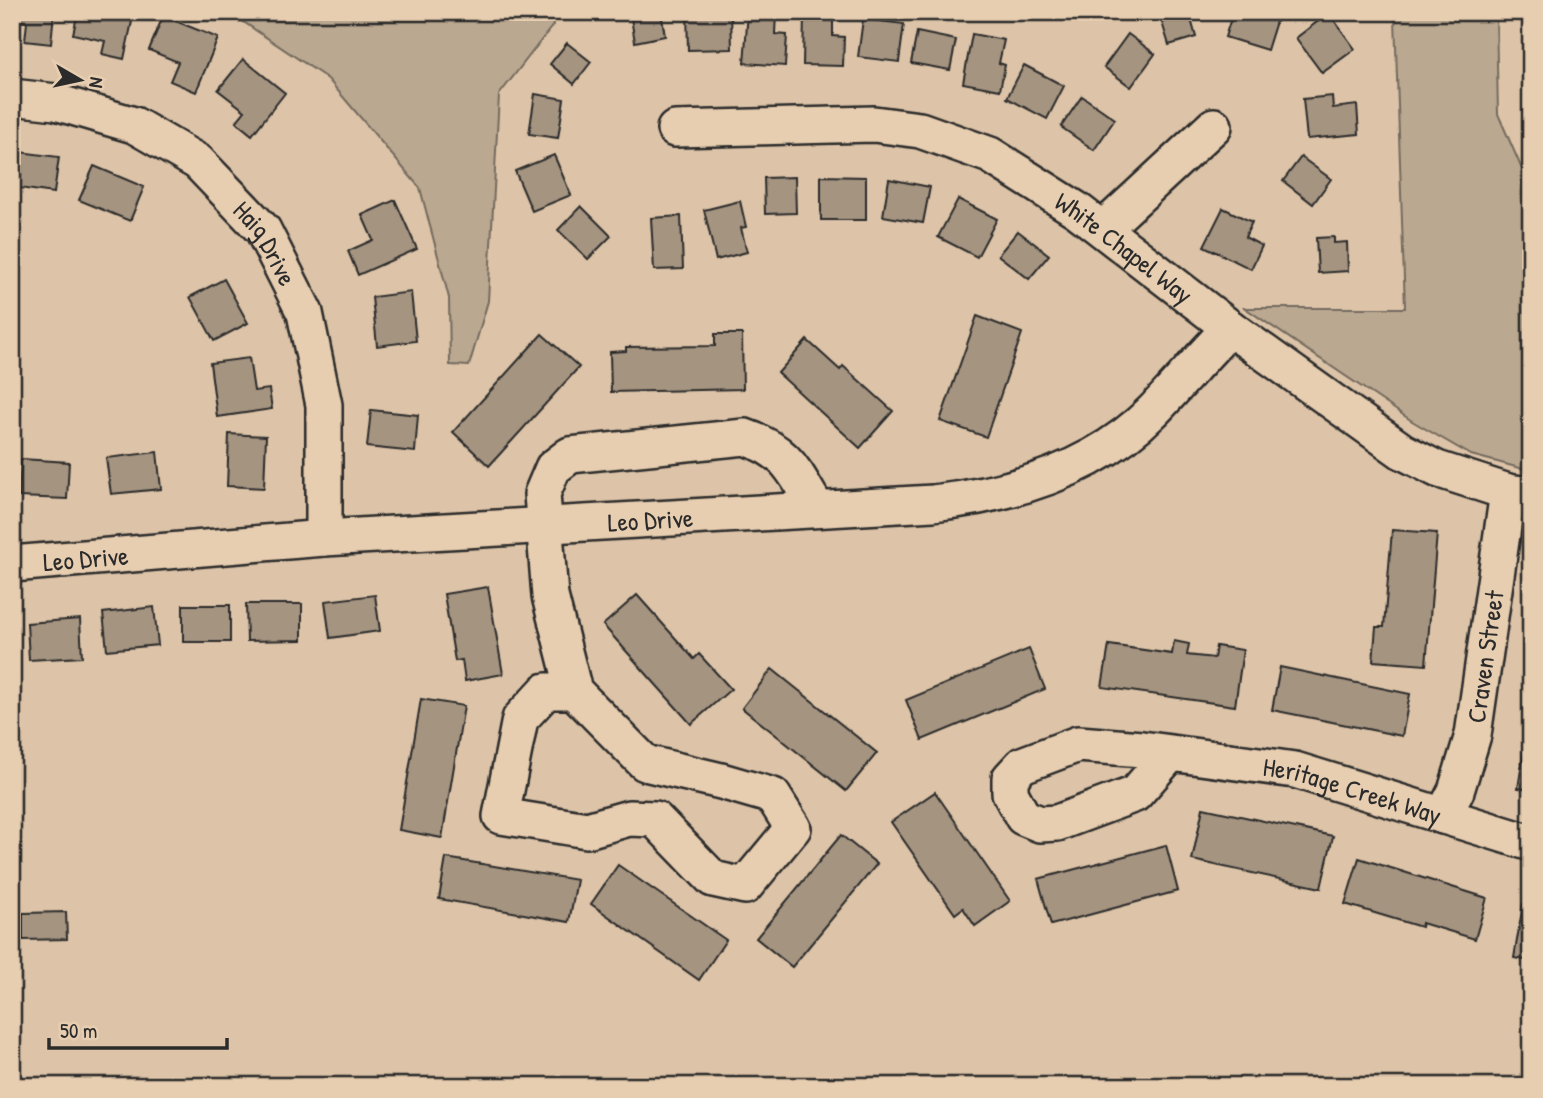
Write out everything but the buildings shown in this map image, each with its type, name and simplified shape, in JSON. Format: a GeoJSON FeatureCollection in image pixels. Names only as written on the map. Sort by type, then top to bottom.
{"type":"FeatureCollection","features":[{"type":"Feature","properties":{"kind":"street","name":"Haig Drive"},"geometry":{"type":"LineString","coordinates":[[12,97],[56,102],[134,124],[198,162],[263,230],[304,313],[324,405],[324,538]]}},
{"type":"Feature","properties":{"kind":"street","name":"White Chapel Way"},"geometry":{"type":"LineString","coordinates":[[675,129],[874,124],[920,130],[990,155],[1034,181],[1103,229],[1230,328],[1402,451],[1437,469],[1519,493]]}},
{"type":"Feature","properties":{"kind":"street"},"geometry":{"type":"LineString","coordinates":[[1103,229],[1214,126]]}},
{"type":"Feature","properties":{"kind":"street","name":"Leo Drive"},"geometry":{"type":"LineString","coordinates":[[12,564],[324,538],[965,500],[1000,493],[1041,480],[1082,463],[1119,439],[1153,412],[1230,328]]}},
{"type":"Feature","properties":{"kind":"street"},"geometry":{"type":"LineString","coordinates":[[574,691],[546,691],[520,719],[501,817],[587,830],[629,818],[655,819],[713,880],[745,886],[793,828],[773,796],[645,763],[574,691],[550,596],[542,494],[553,468],[570,455],[746,437],[768,445],[786,460],[817,509]]}},
{"type":"Feature","properties":{"kind":"street","name":"Craven Street"},"geometry":{"type":"LineString","coordinates":[[1443,816],[1456,791],[1473,735],[1519,493]]}},
{"type":"Feature","properties":{"kind":"street","name":"Heritage Creek Way"},"geometry":{"type":"LineString","coordinates":[[1171,753],[1295,770],[1531,843]]}},
{"type":"Feature","properties":{"kind":"street"},"geometry":{"type":"LineString","coordinates":[[629,818],[643,799],[648,780],[645,763]]}},
{"type":"Feature","properties":{"kind":"shaded area"},"geometry":{"type":"Polygon","coordinates":[[[220,12],[551,12],[553,25],[499,95],[488,301],[469,366],[450,365],[449,298],[420,188],[328,79],[245,23],[220,12]]]}},
{"type":"Feature","properties":{"kind":"shaded area"},"geometry":{"type":"Polygon","coordinates":[[[1385,12],[1496,12],[1498,114],[1531,190],[1531,471],[1471,455],[1412,421],[1245,308],[1405,308],[1395,19],[1385,12]]]}}]}
